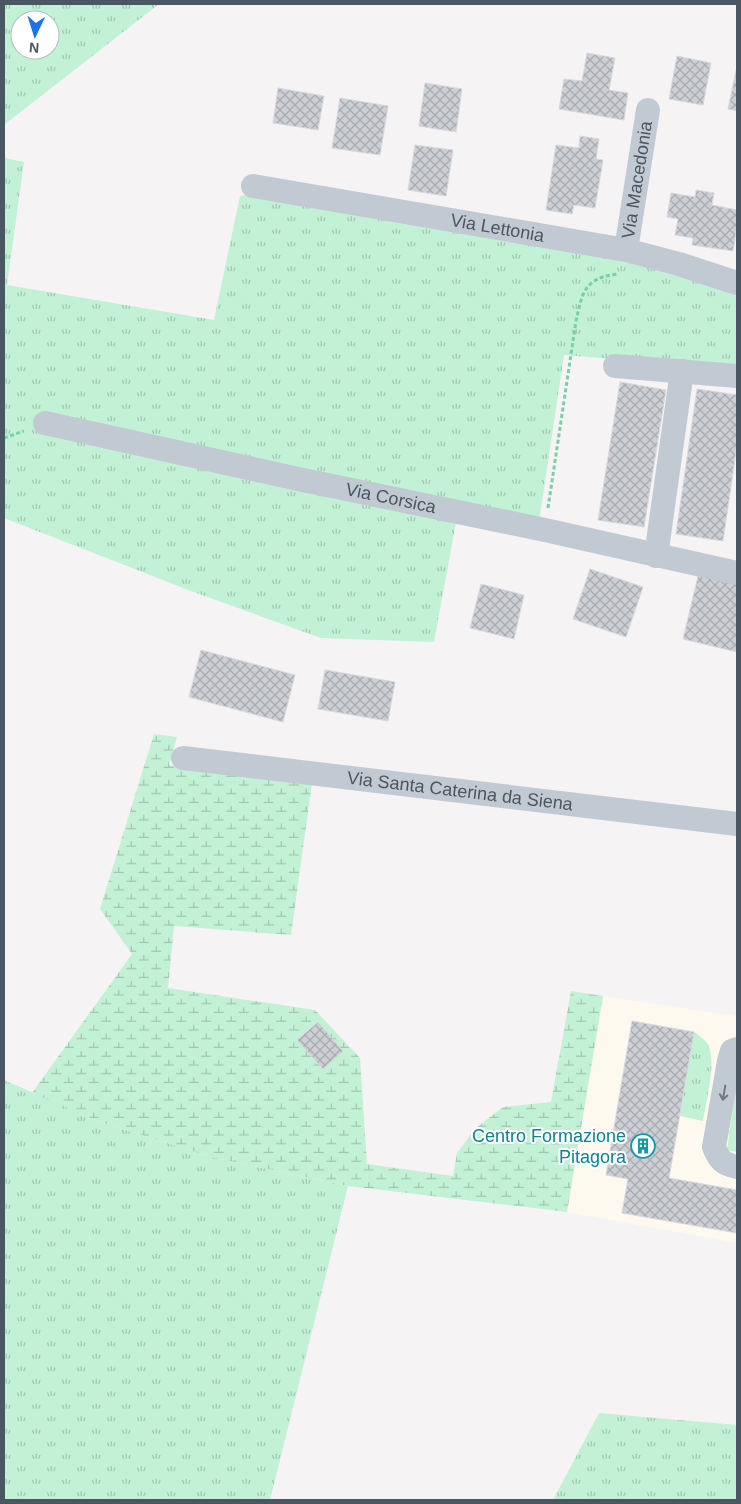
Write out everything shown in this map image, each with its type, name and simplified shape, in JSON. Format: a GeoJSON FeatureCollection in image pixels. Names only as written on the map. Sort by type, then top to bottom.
{"type":"FeatureCollection","features":[{"type":"Feature","properties":{"kind":"street","name":"Via Macedonia"},"geometry":{"type":"LineString","coordinates":[[624,261],[648,110]]}},
{"type":"Feature","properties":{"kind":"street","name":"Via Lettonia"},"geometry":{"type":"LineString","coordinates":[[252,186],[624,261],[679,264],[737,283]]}},
{"type":"Feature","properties":{"kind":"street"},"geometry":{"type":"LineString","coordinates":[[615,366],[737,376]]}},
{"type":"Feature","properties":{"kind":"street"},"geometry":{"type":"LineString","coordinates":[[656,556],[682,371]]}},
{"type":"Feature","properties":{"kind":"street","name":"Via Corsica"},"geometry":{"type":"LineString","coordinates":[[45,423],[737,573]]}},
{"type":"Feature","properties":{"kind":"street","name":"Via Santa Caterina da Siena"},"geometry":{"type":"LineString","coordinates":[[183,758],[737,824]]}},
{"type":"Feature","properties":{"kind":"street"},"geometry":{"type":"LineString","coordinates":[[737,1048],[732,1052],[729,1061],[714,1147],[718,1157],[724,1162],[737,1167]]}},
{"type":"Feature","properties":{"kind":"path"},"geometry":{"type":"LineString","coordinates":[[545,530],[581,297],[589,285],[624,261]]}},
{"type":"Feature","properties":{"kind":"shaded area"},"geometry":{"type":"Polygon","coordinates":[[[603,996],[737,1016],[737,1243],[567,1212],[603,996]]]}},
{"type":"Feature","properties":{"kind":"green space"},"geometry":{"type":"Polygon","coordinates":[[[4,4],[159,4],[4,125],[4,4]]]}},
{"type":"Feature","properties":{"kind":"green space"},"geometry":{"type":"Polygon","coordinates":[[[4,158],[24,162],[7,285],[214,320],[240,196],[253,194],[358,216],[624,261],[689,277],[737,296],[737,369],[564,355],[539,522],[459,506],[434,642],[321,638],[191,591],[4,518],[4,158]]]}},
{"type":"Feature","properties":{"kind":"green space"},"geometry":{"type":"Polygon","coordinates":[[[154,734],[177,737],[169,765],[312,783],[291,935],[174,926],[168,988],[315,1010],[360,1058],[367,1164],[453,1176],[457,1153],[476,1128],[503,1107],[551,1102],[571,991],[603,996],[567,1212],[348,1186],[212,1157],[103,1123],[32,1093],[132,954],[100,909],[154,734]]]}},
{"type":"Feature","properties":{"kind":"green space"},"geometry":{"type":"Polygon","coordinates":[[[694,1032],[707,1043],[711,1061],[710,1082],[703,1121],[680,1116],[694,1032]]]}},
{"type":"Feature","properties":{"kind":"green space"},"geometry":{"type":"Polygon","coordinates":[[[737,1079],[737,1152],[727,1150],[737,1079]]]}},
{"type":"Feature","properties":{"kind":"green space"},"geometry":{"type":"Polygon","coordinates":[[[4,1080],[103,1123],[212,1157],[348,1186],[270,1500],[4,1500],[4,1080]]]}},
{"type":"Feature","properties":{"kind":"green space"},"geometry":{"type":"Polygon","coordinates":[[[599,1413],[737,1425],[737,1500],[553,1500],[599,1413]]]}},
{"type":"Feature","properties":{"kind":"building"},"geometry":{"type":"Polygon","coordinates":[[[587,53],[615,58],[609,90],[628,93],[624,120],[559,109],[564,79],[582,81],[587,53]]]}},
{"type":"Feature","properties":{"kind":"building"},"geometry":{"type":"Polygon","coordinates":[[[677,56],[711,63],[703,105],[669,99],[677,56]]]}},
{"type":"Feature","properties":{"kind":"building"},"geometry":{"type":"Polygon","coordinates":[[[737,66],[737,111],[728,109],[737,66]]]}},
{"type":"Feature","properties":{"kind":"building"},"geometry":{"type":"Polygon","coordinates":[[[425,83],[462,89],[456,132],[419,126],[425,83]]]}},
{"type":"Feature","properties":{"kind":"building"},"geometry":{"type":"Polygon","coordinates":[[[278,88],[324,96],[318,130],[273,123],[278,88]]]}},
{"type":"Feature","properties":{"kind":"building"},"geometry":{"type":"Polygon","coordinates":[[[340,98],[388,106],[380,155],[332,148],[340,98]]]}},
{"type":"Feature","properties":{"kind":"building"},"geometry":{"type":"Polygon","coordinates":[[[580,136],[599,139],[596,159],[603,160],[595,208],[574,205],[572,214],[546,210],[556,145],[579,148],[580,136]]]}},
{"type":"Feature","properties":{"kind":"building"},"geometry":{"type":"Polygon","coordinates":[[[415,145],[453,150],[446,196],[408,190],[415,145]]]}},
{"type":"Feature","properties":{"kind":"building"},"geometry":{"type":"Polygon","coordinates":[[[696,190],[714,193],[712,205],[737,210],[737,226],[733,251],[692,245],[693,238],[675,235],[678,219],[667,217],[671,193],[695,197],[696,190]]]}},
{"type":"Feature","properties":{"kind":"building"},"geometry":{"type":"Polygon","coordinates":[[[620,382],[666,390],[644,527],[598,520],[620,382]]]}},
{"type":"Feature","properties":{"kind":"building"},"geometry":{"type":"Polygon","coordinates":[[[697,389],[737,395],[737,445],[723,541],[676,534],[697,389]]]}},
{"type":"Feature","properties":{"kind":"building"},"geometry":{"type":"Polygon","coordinates":[[[590,569],[643,587],[626,637],[573,619],[590,569]]]}},
{"type":"Feature","properties":{"kind":"building"},"geometry":{"type":"Polygon","coordinates":[[[699,572],[737,581],[737,652],[683,639],[699,572]]]}},
{"type":"Feature","properties":{"kind":"building"},"geometry":{"type":"Polygon","coordinates":[[[481,584],[524,595],[514,639],[470,628],[481,584]]]}},
{"type":"Feature","properties":{"kind":"building"},"geometry":{"type":"Polygon","coordinates":[[[201,650],[295,675],[283,722],[189,697],[201,650]]]}},
{"type":"Feature","properties":{"kind":"building"},"geometry":{"type":"Polygon","coordinates":[[[325,670],[395,682],[388,721],[318,709],[325,670]]]}},
{"type":"Feature","properties":{"kind":"building","name":"Centro Formazione Pitagora"},"geometry":{"type":"Polygon","coordinates":[[[632,1021],[694,1032],[669,1178],[737,1190],[737,1233],[622,1213],[628,1179],[606,1175],[632,1021]]]}},
{"type":"Feature","properties":{"kind":"building"},"geometry":{"type":"Polygon","coordinates":[[[318,1022],[343,1051],[323,1069],[297,1040],[318,1022]]]}},
{"type":"Feature","properties":{"kind":"place","name":"Centro Formazione Pitagora"},"geometry":{"type":"Point","coordinates":[643,1146]}}]}
